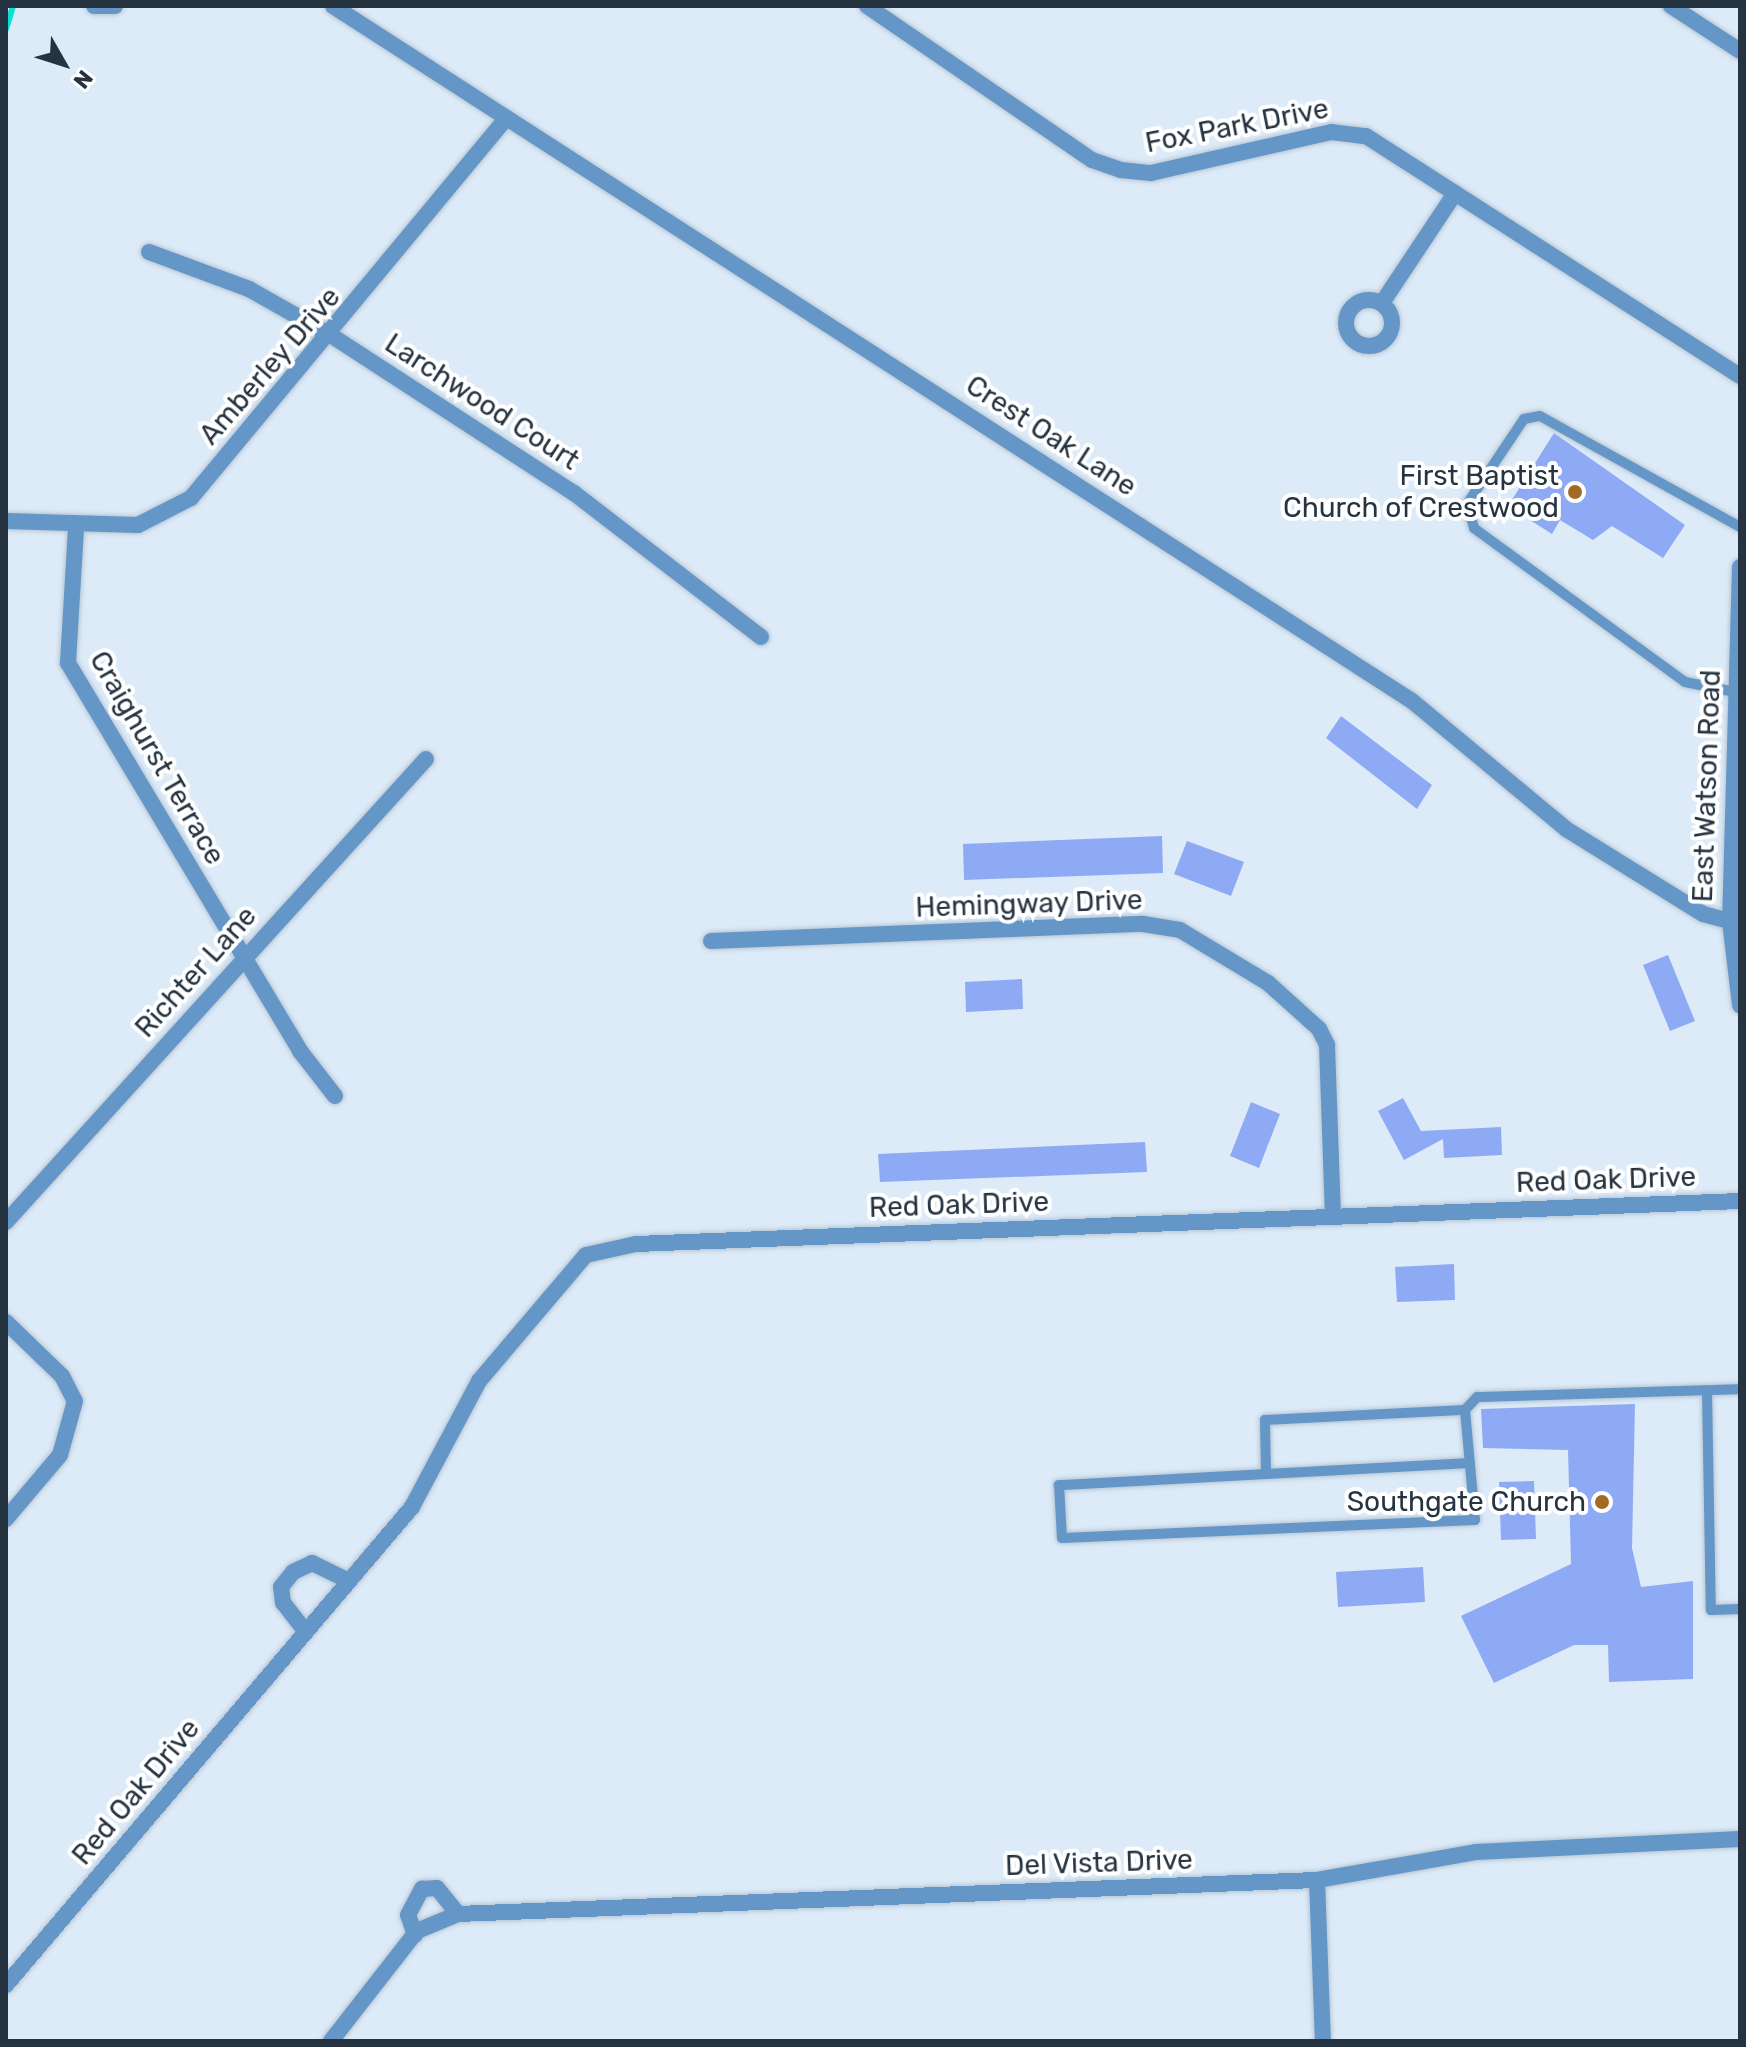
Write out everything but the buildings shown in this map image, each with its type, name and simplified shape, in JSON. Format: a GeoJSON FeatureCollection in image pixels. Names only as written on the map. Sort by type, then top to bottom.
{"type":"FeatureCollection","features":[{"type":"Feature","properties":{"kind":"street"},"geometry":{"type":"LineString","coordinates":[[94,6],[115,6]]}},
{"type":"Feature","properties":{"kind":"street","name":"Crest Oak Lane"},"geometry":{"type":"LineString","coordinates":[[333,6],[1412,701],[1566,829],[1703,914],[1730,921]]}},
{"type":"Feature","properties":{"kind":"street","name":"Fox Park Drive"},"geometry":{"type":"LineString","coordinates":[[867,6],[1092,160],[1121,170],[1151,173],[1349,132],[1455,193],[1740,376]]}},
{"type":"Feature","properties":{"kind":"street"},"geometry":{"type":"LineString","coordinates":[[1671,6],[1740,51]]}},
{"type":"Feature","properties":{"kind":"street","name":"Amberley Drive"},"geometry":{"type":"LineString","coordinates":[[6,521],[76,528],[138,525],[191,498],[332,336],[507,118]]}},
{"type":"Feature","properties":{"kind":"street"},"geometry":{"type":"LineString","coordinates":[[1382,303],[1455,193]]}},
{"type":"Feature","properties":{"kind":"street","name":"Larchwood Court"},"geometry":{"type":"LineString","coordinates":[[149,252],[249,289],[332,336],[574,493],[761,637]]}},
{"type":"Feature","properties":{"kind":"street","name":"Craighurst Terrace"},"geometry":{"type":"LineString","coordinates":[[76,528],[68,663],[246,954],[300,1051],[335,1096]]}},
{"type":"Feature","properties":{"kind":"street","name":"East Watson Road"},"geometry":{"type":"LineString","coordinates":[[1740,567],[1730,921],[1740,1005]]}},
{"type":"Feature","properties":{"kind":"street","name":"Richter Lane"},"geometry":{"type":"LineString","coordinates":[[6,1222],[426,759]]}},
{"type":"Feature","properties":{"kind":"street","name":"Hemingway Drive"},"geometry":{"type":"LineString","coordinates":[[711,941],[1143,924],[1180,930],[1268,983],[1319,1029],[1327,1045],[1333,1216]]}},
{"type":"Feature","properties":{"kind":"street","name":"Red Oak Drive"},"geometry":{"type":"LineString","coordinates":[[6,1985],[412,1507],[479,1381],[586,1255],[636,1244],[1740,1201]]}},
{"type":"Feature","properties":{"kind":"street"},"geometry":{"type":"LineString","coordinates":[[6,1322],[62,1376],[75,1401],[60,1455],[6,1519]]}},
{"type":"Feature","properties":{"kind":"street"},"geometry":{"type":"LineString","coordinates":[[306,1632],[283,1603],[281,1587],[293,1572],[312,1563],[349,1581]]}},
{"type":"Feature","properties":{"kind":"street","name":"Del Vista Drive"},"geometry":{"type":"LineString","coordinates":[[331,2041],[415,1935],[458,1914],[1317,1880],[1476,1852],[1740,1839]]}},
{"type":"Feature","properties":{"kind":"street"},"geometry":{"type":"LineString","coordinates":[[1317,1880],[1323,2041]]}},
{"type":"Feature","properties":{"kind":"street"},"geometry":{"type":"LineString","coordinates":[[415,1935],[408,1915],[422,1889],[437,1888],[458,1914]]}},
{"type":"Feature","properties":{"kind":"lane"},"geometry":{"type":"LineString","coordinates":[[1735,692],[1685,682],[1474,528],[1467,504],[1524,419],[1540,416],[1740,527]]}},
{"type":"Feature","properties":{"kind":"lane"},"geometry":{"type":"LineString","coordinates":[[1266,1474],[1265,1420],[1465,1410],[1477,1397],[1740,1389]]}},
{"type":"Feature","properties":{"kind":"lane"},"geometry":{"type":"LineString","coordinates":[[1707,1391],[1711,1610],[1740,1609]]}},
{"type":"Feature","properties":{"kind":"lane"},"geometry":{"type":"LineString","coordinates":[[1465,1410],[1470,1463],[1475,1520],[1062,1538],[1059,1485],[1470,1463]]}},
{"type":"Feature","properties":{"kind":"waterway"},"geometry":{"type":"LineString","coordinates":[[6,29],[13,6]]}},
{"type":"Feature","properties":{"kind":"place","name":"First Baptist Church of Crestwood"},"geometry":{"type":"Point","coordinates":[1575,492]}},
{"type":"Feature","properties":{"kind":"place","name":"Southgate Church"},"geometry":{"type":"Point","coordinates":[1602,1502]}}]}
